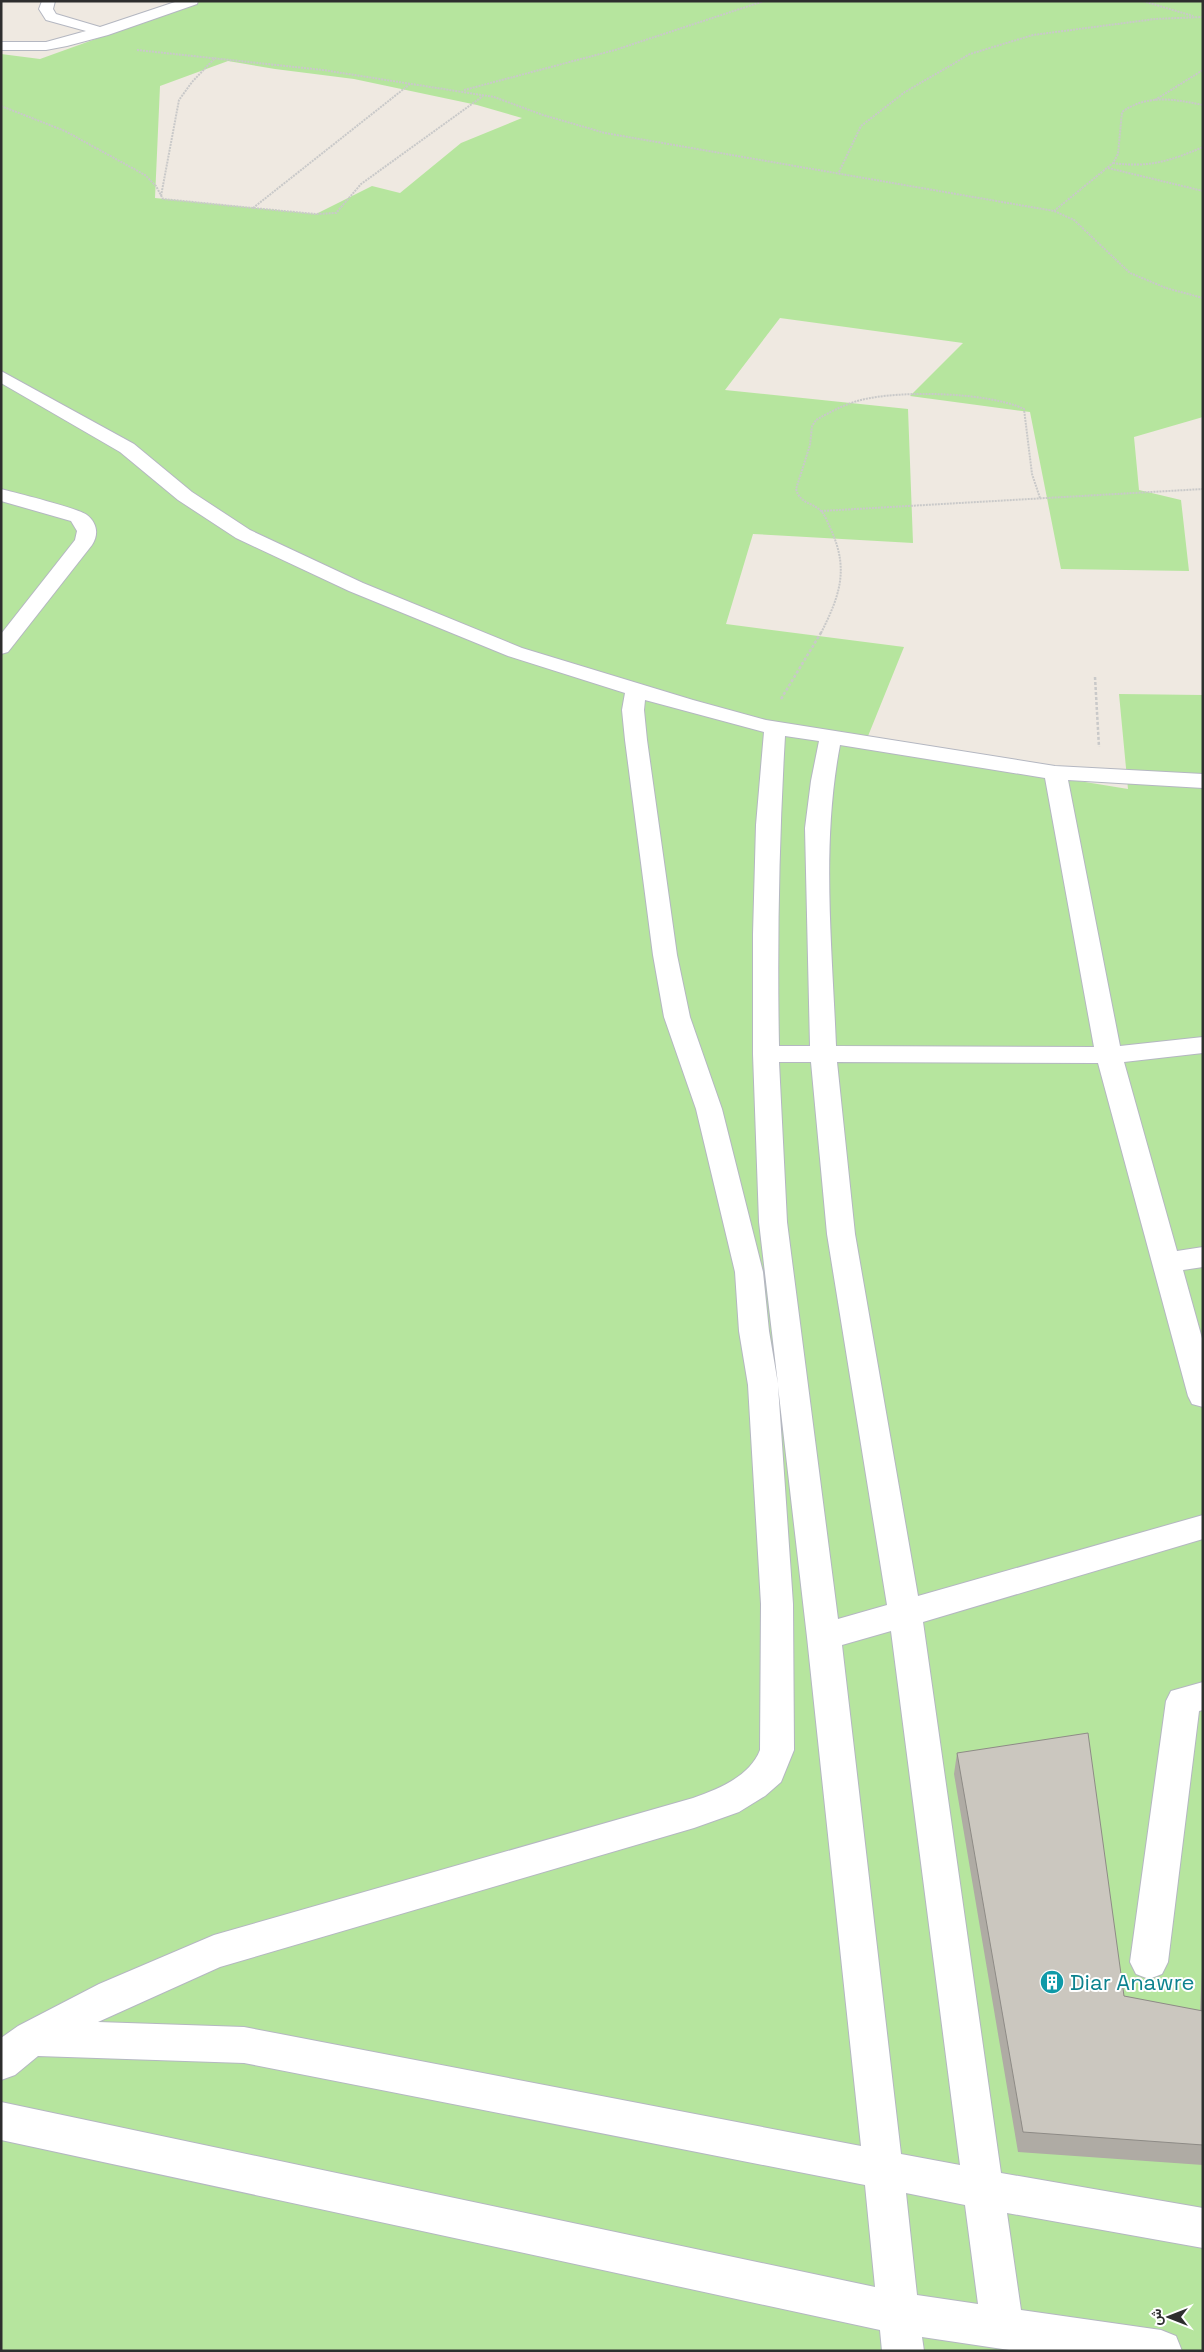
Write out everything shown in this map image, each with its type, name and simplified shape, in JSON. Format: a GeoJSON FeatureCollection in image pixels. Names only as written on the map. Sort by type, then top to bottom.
{"type":"FeatureCollection","features":[{"type":"Feature","properties":{"kind":"street"},"geometry":{"type":"LineString","coordinates":[[49,1],[46,9],[51,17],[103,32]]}},
{"type":"Feature","properties":{"kind":"street"},"geometry":{"type":"LineString","coordinates":[[1,46],[58,44],[103,32],[192,1]]}},
{"type":"Feature","properties":{"kind":"street"},"geometry":{"type":"LineString","coordinates":[[1,376],[127,448],[185,496],[243,534],[281,554],[356,588],[515,652],[636,690],[770,726],[1055,773],[1101,777],[1203,781]]}},
{"type":"Feature","properties":{"kind":"street"},"geometry":{"type":"LineString","coordinates":[[1,495],[78,517],[86,523],[89,531],[85,541],[1,648]]}},
{"type":"Feature","properties":{"kind":"street"},"geometry":{"type":"LineString","coordinates":[[1,2062],[16,2040],[214,1952],[694,1813],[727,1801],[769,1772],[777,1750],[777,1604],[763,1385],[754,1331],[749,1272],[712,1118],[677,1017],[666,964],[636,740],[633,710],[636,690]]}},
{"type":"Feature","properties":{"kind":"street"},"geometry":{"type":"LineString","coordinates":[[770,726],[765,934],[766,1054],[773,1222],[824,1637],[901,2332]]}},
{"type":"Feature","properties":{"kind":"street"},"geometry":{"type":"LineString","coordinates":[[831,737],[822,781],[817,828],[817,918],[823,1055],[829,1132],[841,1234],[905,1614],[1002,2326]]}},
{"type":"Feature","properties":{"kind":"street"},"geometry":{"type":"LineString","coordinates":[[1055,773],[1108,1056],[1203,1396]]}},
{"type":"Feature","properties":{"kind":"street"},"geometry":{"type":"LineString","coordinates":[[766,1054],[1108,1056],[1203,1045]]}},
{"type":"Feature","properties":{"kind":"street"},"geometry":{"type":"LineString","coordinates":[[1166,1263],[1203,1257]]}},
{"type":"Feature","properties":{"kind":"street"},"geometry":{"type":"LineString","coordinates":[[824,1637],[1203,1528]]}},
{"type":"Feature","properties":{"kind":"street"},"geometry":{"type":"LineString","coordinates":[[1149,1962],[1183,1701],[1203,1696]]}},
{"type":"Feature","properties":{"kind":"street"},"geometry":{"type":"LineString","coordinates":[[16,2040],[244,2045],[982,2189],[1203,2228]]}},
{"type":"Feature","properties":{"kind":"street"},"geometry":{"type":"LineString","coordinates":[[1,2120],[901,2332],[1002,2326],[1161,2351]]}},
{"type":"Feature","properties":{"kind":"path"},"geometry":{"type":"LineString","coordinates":[[460,91],[643,42],[700,25],[764,1]]}},
{"type":"Feature","properties":{"kind":"path"},"geometry":{"type":"LineString","coordinates":[[1143,1],[1196,17]]}},
{"type":"Feature","properties":{"kind":"path"},"geometry":{"type":"LineString","coordinates":[[839,172],[862,126],[905,92],[970,54],[998,44],[1034,35],[1155,19],[1203,17]]}},
{"type":"Feature","properties":{"kind":"path"},"geometry":{"type":"LineString","coordinates":[[136,50],[216,57],[323,70],[483,95],[605,133],[706,152],[839,172],[1054,211],[1074,220],[1130,273],[1166,288],[1203,298]]}},
{"type":"Feature","properties":{"kind":"path"},"geometry":{"type":"LineString","coordinates":[[161,197],[179,100],[192,82],[216,57]]}},
{"type":"Feature","properties":{"kind":"path"},"geometry":{"type":"LineString","coordinates":[[1154,100],[1203,70]]}},
{"type":"Feature","properties":{"kind":"path"},"geometry":{"type":"LineString","coordinates":[[253,208],[305,164],[410,84]]}},
{"type":"Feature","properties":{"kind":"path"},"geometry":{"type":"LineString","coordinates":[[1,106],[65,131],[145,175],[156,186],[161,197],[172,202],[315,214],[336,213],[361,184],[483,95]]}},
{"type":"Feature","properties":{"kind":"path"},"geometry":{"type":"LineString","coordinates":[[1054,211],[1112,163],[1118,154],[1122,112],[1135,102],[1154,100],[1182,101],[1203,105]]}},
{"type":"Feature","properties":{"kind":"path"},"geometry":{"type":"LineString","coordinates":[[1112,163],[1133,166],[1165,164],[1203,147]]}},
{"type":"Feature","properties":{"kind":"path"},"geometry":{"type":"LineString","coordinates":[[1108,168],[1203,192]]}},
{"type":"Feature","properties":{"kind":"path"},"geometry":{"type":"LineString","coordinates":[[1040,498],[1032,474],[1024,409],[1004,401],[965,397],[886,396],[858,400],[816,420],[812,426],[810,445],[796,489],[798,499],[821,511],[1203,489]]}},
{"type":"Feature","properties":{"kind":"path"},"geometry":{"type":"LineString","coordinates":[[770,726],[829,618],[840,586],[842,568],[839,554],[821,511]]}},
{"type":"Feature","properties":{"kind":"path"},"geometry":{"type":"LineString","coordinates":[[1095,676],[1101,777]]}},
{"type":"Feature","properties":{"kind":"green space"},"geometry":{"type":"Polygon","coordinates":[[[201,1],[1203,1],[1203,417],[1134,437],[1139,490],[1181,500],[1189,571],[1061,569],[1030,412],[910,396],[963,343],[780,318],[725,390],[908,409],[913,543],[753,534],[726,624],[904,647],[864,746],[1128,789],[1119,694],[1203,695],[1203,2351],[1,2351],[1,54],[40,59],[201,1]],[[228,61],[160,86],[155,198],[316,214],[372,186],[400,193],[461,143],[522,118],[477,105],[354,79],[228,61]]]}},
{"type":"Feature","properties":{"kind":"building","name":"Diar Anawre"},"geometry":{"type":"Polygon","coordinates":[[[1088,1733],[1124,1996],[1203,2011],[1203,2145],[1023,2132],[957,1753],[1088,1733]]]}},
{"type":"Feature","properties":{"kind":"place","name":"Diar Anawre"},"geometry":{"type":"Point","coordinates":[1052,1982]}}]}
